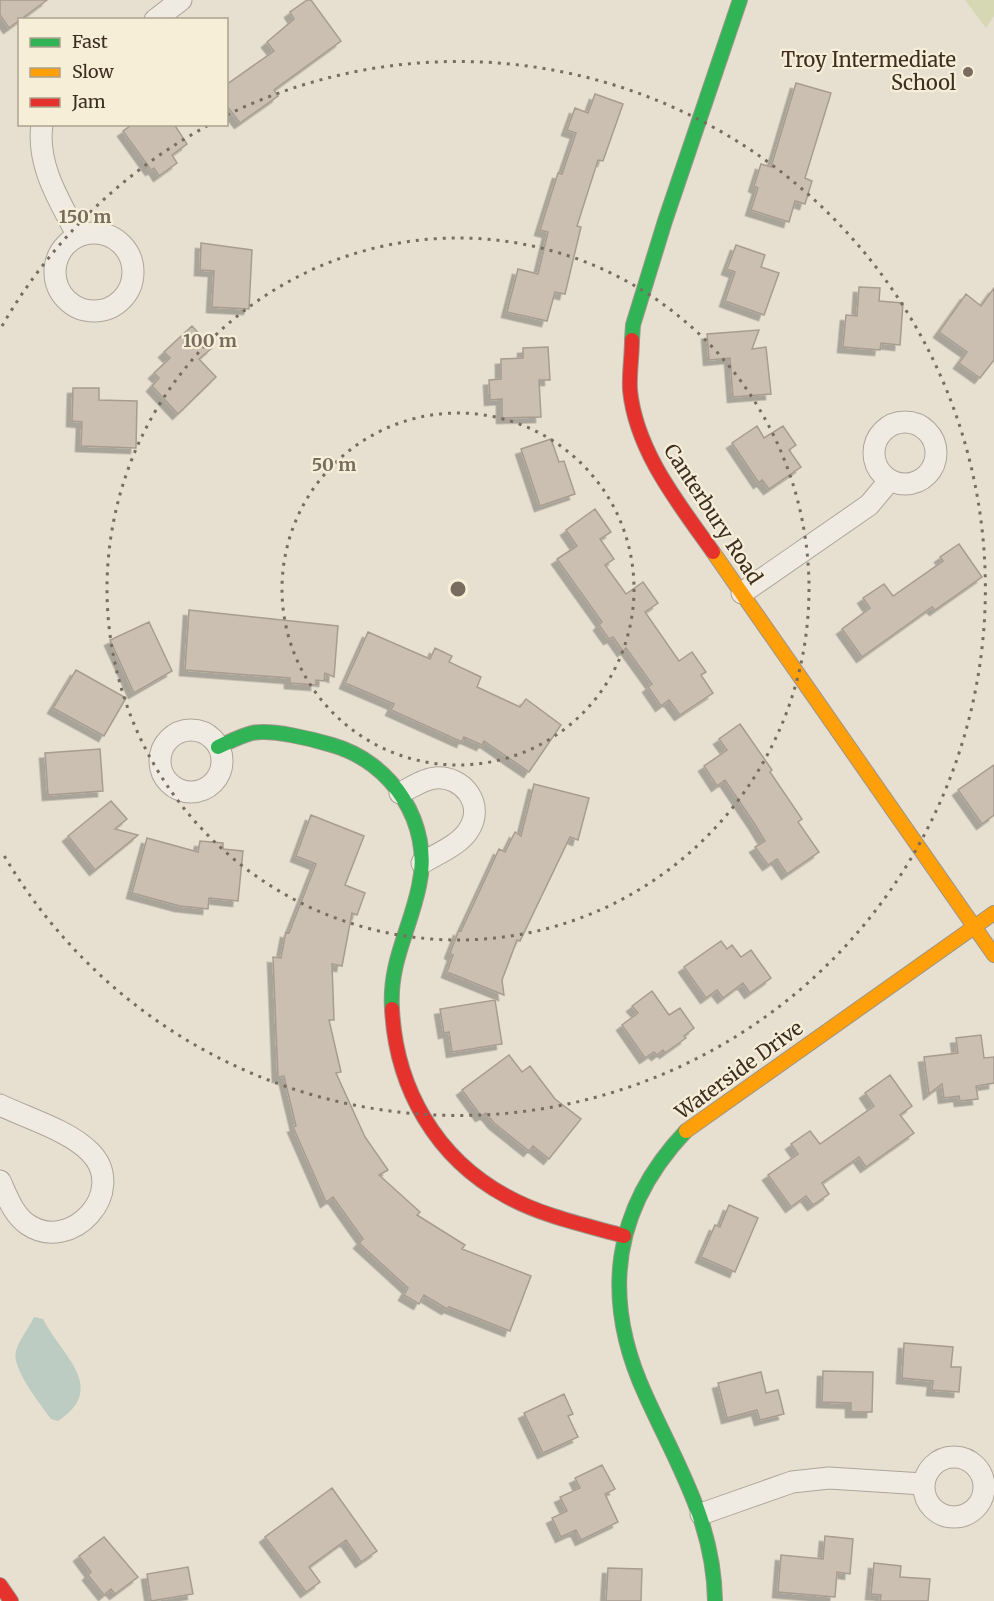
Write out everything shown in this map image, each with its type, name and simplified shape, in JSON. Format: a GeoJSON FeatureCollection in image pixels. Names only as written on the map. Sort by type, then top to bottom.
{"type":"FeatureCollection","features":[{"type":"Feature","properties":{"kind":"street"},"geometry":{"type":"LineString","coordinates":[[157,18],[181,0]]}},
{"type":"Feature","properties":{"kind":"street","name":"Canterbury Road"},"geometry":{"type":"LineString","coordinates":[[740,0],[658,242],[633,326],[630,389],[634,411],[656,468],[994,955]]}},
{"type":"Feature","properties":{"kind":"street"},"geometry":{"type":"LineString","coordinates":[[42,126],[41,141],[49,176],[78,236]]}},
{"type":"Feature","properties":{"kind":"street"},"geometry":{"type":"LineString","coordinates":[[742,593],[869,505],[890,480]]}},
{"type":"Feature","properties":{"kind":"street"},"geometry":{"type":"LineString","coordinates":[[218,747],[253,733],[323,740],[362,755],[390,780],[400,793],[417,830],[422,863],[420,883],[395,961],[391,1007],[396,1054],[411,1098],[435,1137],[468,1171],[507,1197],[624,1236]]}},
{"type":"Feature","properties":{"kind":"street"},"geometry":{"type":"LineString","coordinates":[[400,793],[432,778],[446,777],[461,783],[471,795],[475,809],[468,832],[422,863]]}},
{"type":"Feature","properties":{"kind":"street","name":"Waterside Drive"},"geometry":{"type":"LineString","coordinates":[[715,1601],[712,1557],[701,1514],[624,1344],[617,1288],[624,1236],[645,1182],[665,1153],[693,1125],[994,913]]}},
{"type":"Feature","properties":{"kind":"street"},"geometry":{"type":"LineString","coordinates":[[0,1105],[75,1140],[92,1153],[101,1170],[103,1188],[98,1207],[83,1223],[66,1231],[45,1232],[27,1224],[13,1208],[0,1182]]}},
{"type":"Feature","properties":{"kind":"street"},"geometry":{"type":"LineString","coordinates":[[701,1514],[792,1482],[829,1478],[923,1484]]}},
{"type":"Feature","properties":{"kind":"street"},"geometry":{"type":"LineString","coordinates":[[0,1585],[11,1601]]}},
{"type":"Feature","properties":{"kind":"green space"},"geometry":{"type":"Polygon","coordinates":[[[965,0],[994,0],[994,16],[986,28],[965,0]]]}},
{"type":"Feature","properties":{"kind":"shaded area"},"geometry":{"type":"Polygon","coordinates":[[[34,1317],[43,1319],[69,1358],[80,1384],[80,1396],[73,1409],[58,1421],[51,1419],[34,1396],[18,1367],[17,1347],[34,1317]]]}},
{"type":"Feature","properties":{"kind":"building"},"geometry":{"type":"Polygon","coordinates":[[[0,0],[47,0],[23,18],[18,18],[18,21],[9,28],[0,15],[0,0]]]}},
{"type":"Feature","properties":{"kind":"building"},"geometry":{"type":"Polygon","coordinates":[[[307,0],[311,0],[341,41],[274,90],[278,96],[240,123],[228,108],[228,84],[274,51],[267,42],[294,19],[290,12],[307,0]]]}},
{"type":"Feature","properties":{"kind":"building"},"geometry":{"type":"Polygon","coordinates":[[[796,83],[831,93],[805,178],[812,181],[805,204],[795,201],[789,222],[751,210],[758,188],[754,186],[761,164],[771,167],[796,83]]]}},
{"type":"Feature","properties":{"kind":"building"},"geometry":{"type":"Polygon","coordinates":[[[595,94],[623,104],[603,161],[598,160],[577,226],[581,227],[565,294],[555,292],[547,321],[507,312],[518,269],[538,274],[548,232],[540,230],[558,173],[562,174],[576,133],[567,130],[575,108],[588,113],[595,94]]]}},
{"type":"Feature","properties":{"kind":"building"},"geometry":{"type":"Polygon","coordinates":[[[130,126],[175,126],[187,144],[172,155],[177,163],[159,176],[154,168],[151,170],[123,131],[130,126]]]}},
{"type":"Feature","properties":{"kind":"building"},"geometry":{"type":"Polygon","coordinates":[[[201,243],[252,250],[249,309],[212,307],[214,271],[200,270],[201,243]]]}},
{"type":"Feature","properties":{"kind":"building"},"geometry":{"type":"Polygon","coordinates":[[[736,245],[765,255],[761,267],[779,273],[764,315],[725,301],[735,272],[727,269],[736,245]]]}},
{"type":"Feature","properties":{"kind":"building"},"geometry":{"type":"Polygon","coordinates":[[[859,287],[880,288],[879,301],[903,303],[900,345],[881,343],[880,350],[843,347],[846,315],[857,316],[859,287]]]}},
{"type":"Feature","properties":{"kind":"building"},"geometry":{"type":"Polygon","coordinates":[[[994,288],[994,360],[980,378],[959,363],[967,352],[939,332],[966,294],[981,306],[994,288]]]}},
{"type":"Feature","properties":{"kind":"building"},"geometry":{"type":"Polygon","coordinates":[[[192,326],[212,348],[199,359],[216,377],[178,414],[152,386],[159,378],[154,373],[170,358],[164,352],[192,326]]]}},
{"type":"Feature","properties":{"kind":"building"},"geometry":{"type":"Polygon","coordinates":[[[759,330],[752,349],[766,347],[771,394],[733,397],[730,358],[709,360],[707,334],[759,330]]]}},
{"type":"Feature","properties":{"kind":"building"},"geometry":{"type":"Polygon","coordinates":[[[548,347],[550,380],[539,380],[541,417],[502,418],[502,399],[490,400],[489,380],[501,379],[501,359],[523,358],[523,348],[548,347]]]}},
{"type":"Feature","properties":{"kind":"building"},"geometry":{"type":"Polygon","coordinates":[[[73,388],[99,388],[99,400],[137,401],[136,448],[81,446],[82,422],[72,421],[73,388]]]}},
{"type":"Feature","properties":{"kind":"building"},"geometry":{"type":"Polygon","coordinates":[[[757,426],[764,438],[783,426],[796,445],[789,450],[801,467],[769,489],[762,480],[759,483],[732,443],[757,426]]]}},
{"type":"Feature","properties":{"kind":"building"},"geometry":{"type":"Polygon","coordinates":[[[551,439],[559,462],[564,461],[575,494],[540,506],[521,449],[551,439]]]}},
{"type":"Feature","properties":{"kind":"building"},"geometry":{"type":"Polygon","coordinates":[[[595,509],[611,532],[600,539],[614,559],[605,565],[626,594],[643,582],[658,603],[645,612],[679,661],[692,652],[706,672],[701,675],[713,693],[680,715],[669,700],[661,706],[648,687],[652,684],[626,648],[623,651],[613,637],[609,639],[599,625],[602,622],[557,559],[577,546],[566,530],[595,509]]]}},
{"type":"Feature","properties":{"kind":"building"},"geometry":{"type":"Polygon","coordinates":[[[959,544],[982,577],[935,610],[932,607],[862,657],[842,629],[870,608],[863,598],[884,584],[893,596],[943,561],[940,557],[959,544]]]}},
{"type":"Feature","properties":{"kind":"building"},"geometry":{"type":"Polygon","coordinates":[[[189,610],[338,626],[334,677],[325,673],[324,681],[316,680],[316,685],[290,683],[290,678],[185,670],[189,610]]]}},
{"type":"Feature","properties":{"kind":"building"},"geometry":{"type":"Polygon","coordinates":[[[149,622],[172,671],[134,693],[110,640],[149,622]]]}},
{"type":"Feature","properties":{"kind":"building"},"geometry":{"type":"Polygon","coordinates":[[[368,632],[430,659],[435,648],[452,656],[449,662],[481,677],[477,687],[520,707],[526,699],[561,725],[529,772],[484,741],[482,745],[464,737],[462,742],[391,710],[394,704],[345,683],[368,632]]]}},
{"type":"Feature","properties":{"kind":"building"},"geometry":{"type":"Polygon","coordinates":[[[76,670],[126,698],[104,736],[53,708],[76,670]]]}},
{"type":"Feature","properties":{"kind":"building"},"geometry":{"type":"Polygon","coordinates":[[[740,724],[772,770],[770,772],[802,819],[798,822],[819,852],[787,874],[777,859],[768,865],[755,847],[765,841],[754,823],[725,780],[717,786],[704,766],[727,750],[719,739],[740,724]]]}},
{"type":"Feature","properties":{"kind":"building"},"geometry":{"type":"Polygon","coordinates":[[[100,749],[103,791],[48,795],[45,753],[100,749]]]}},
{"type":"Feature","properties":{"kind":"building"},"geometry":{"type":"Polygon","coordinates":[[[994,765],[994,815],[982,824],[958,790],[994,765]]]}},
{"type":"Feature","properties":{"kind":"building"},"geometry":{"type":"Polygon","coordinates":[[[534,784],[589,798],[578,840],[570,837],[520,941],[517,940],[502,980],[504,995],[447,972],[453,955],[450,953],[459,930],[461,931],[499,849],[505,852],[515,832],[521,836],[534,784]]]}},
{"type":"Feature","properties":{"kind":"building"},"geometry":{"type":"Polygon","coordinates":[[[111,801],[127,819],[115,829],[138,835],[95,870],[68,836],[111,801]]]}},
{"type":"Feature","properties":{"kind":"building"},"geometry":{"type":"Polygon","coordinates":[[[311,815],[364,836],[345,885],[365,893],[357,915],[352,913],[342,966],[332,964],[334,1020],[329,1020],[341,1072],[336,1073],[365,1137],[388,1170],[379,1175],[420,1212],[417,1215],[465,1245],[462,1249],[531,1276],[510,1331],[449,1307],[447,1309],[424,1295],[419,1304],[404,1295],[408,1288],[359,1243],[363,1239],[333,1197],[326,1202],[293,1127],[296,1126],[284,1076],[278,1077],[273,957],[281,958],[286,932],[289,933],[316,864],[296,856],[311,815]]]}},
{"type":"Feature","properties":{"kind":"building"},"geometry":{"type":"Polygon","coordinates":[[[147,838],[198,852],[200,841],[223,843],[223,849],[243,851],[238,901],[209,898],[208,909],[180,906],[132,893],[147,838]]]}},
{"type":"Feature","properties":{"kind":"building"},"geometry":{"type":"Polygon","coordinates":[[[721,941],[727,949],[732,945],[741,957],[751,950],[771,978],[750,993],[743,983],[723,998],[717,990],[706,998],[684,967],[721,941]]]}},
{"type":"Feature","properties":{"kind":"building"},"geometry":{"type":"Polygon","coordinates":[[[652,991],[669,1015],[680,1008],[694,1028],[684,1036],[686,1038],[665,1053],[663,1050],[657,1055],[654,1052],[645,1058],[622,1025],[638,1013],[632,1006],[652,991]]]}},
{"type":"Feature","properties":{"kind":"building"},"geometry":{"type":"Polygon","coordinates":[[[495,1000],[502,1044],[452,1052],[449,1032],[444,1033],[440,1009],[495,1000]]]}},
{"type":"Feature","properties":{"kind":"building"},"geometry":{"type":"Polygon","coordinates":[[[981,1035],[984,1058],[994,1057],[994,1083],[976,1086],[978,1099],[960,1101],[959,1096],[944,1098],[942,1084],[929,1094],[924,1057],[958,1053],[956,1038],[981,1035]]]}},
{"type":"Feature","properties":{"kind":"building"},"geometry":{"type":"Polygon","coordinates":[[[509,1055],[522,1072],[530,1066],[555,1099],[581,1119],[549,1159],[533,1146],[529,1151],[494,1123],[486,1113],[481,1116],[462,1090],[509,1055]]]}},
{"type":"Feature","properties":{"kind":"building"},"geometry":{"type":"Polygon","coordinates":[[[890,1075],[912,1106],[900,1115],[914,1133],[866,1167],[859,1157],[822,1183],[829,1194],[813,1205],[806,1196],[791,1207],[768,1175],[798,1154],[791,1144],[810,1131],[820,1144],[874,1106],[865,1093],[890,1075]]]}},
{"type":"Feature","properties":{"kind":"building"},"geometry":{"type":"Polygon","coordinates":[[[729,1205],[758,1218],[735,1272],[701,1257],[715,1225],[720,1227],[729,1205]]]}},
{"type":"Feature","properties":{"kind":"building"},"geometry":{"type":"Polygon","coordinates":[[[904,1343],[953,1347],[951,1367],[961,1367],[959,1392],[932,1390],[933,1381],[902,1378],[904,1343]]]}},
{"type":"Feature","properties":{"kind":"building"},"geometry":{"type":"Polygon","coordinates":[[[823,1371],[873,1372],[872,1412],[851,1412],[851,1403],[822,1402],[823,1371]]]}},
{"type":"Feature","properties":{"kind":"building"},"geometry":{"type":"Polygon","coordinates":[[[761,1372],[766,1393],[778,1390],[784,1414],[760,1420],[757,1410],[727,1418],[718,1383],[761,1372]]]}},
{"type":"Feature","properties":{"kind":"building"},"geometry":{"type":"Polygon","coordinates":[[[564,1394],[573,1414],[568,1416],[578,1437],[543,1453],[524,1413],[564,1394]]]}},
{"type":"Feature","properties":{"kind":"building"},"geometry":{"type":"Polygon","coordinates":[[[602,1465],[615,1489],[605,1494],[618,1522],[581,1540],[576,1530],[561,1537],[552,1518],[567,1511],[560,1497],[580,1488],[575,1478],[602,1465]]]}},
{"type":"Feature","properties":{"kind":"building"},"geometry":{"type":"Polygon","coordinates":[[[332,1488],[377,1551],[361,1562],[346,1540],[309,1567],[320,1582],[306,1592],[265,1537],[332,1488]]]}},
{"type":"Feature","properties":{"kind":"building"},"geometry":{"type":"Polygon","coordinates":[[[825,1536],[853,1539],[850,1574],[837,1572],[835,1597],[778,1592],[781,1555],[823,1559],[825,1536]]]}},
{"type":"Feature","properties":{"kind":"building"},"geometry":{"type":"Polygon","coordinates":[[[104,1537],[138,1577],[115,1594],[111,1589],[104,1595],[88,1575],[91,1572],[79,1556],[104,1537]]]}},
{"type":"Feature","properties":{"kind":"building"},"geometry":{"type":"Polygon","coordinates":[[[874,1563],[901,1566],[900,1577],[930,1579],[928,1601],[880,1601],[881,1595],[871,1594],[874,1563]]]}},
{"type":"Feature","properties":{"kind":"building"},"geometry":{"type":"Polygon","coordinates":[[[188,1567],[193,1594],[151,1601],[147,1574],[188,1567]]]}},
{"type":"Feature","properties":{"kind":"building"},"geometry":{"type":"Polygon","coordinates":[[[608,1568],[642,1569],[641,1601],[606,1601],[608,1568]]]}},
{"type":"Feature","properties":{"kind":"traffic: fast"},"geometry":{"type":"LineString","coordinates":[[632,340],[633,325],[665,221],[740,0]]}},
{"type":"Feature","properties":{"kind":"traffic: fast"},"geometry":{"type":"LineString","coordinates":[[218,747],[243,736],[260,732],[292,735],[332,745],[354,753],[373,765],[390,781],[403,799],[420,840],[422,863],[415,902],[397,961],[392,1009]]}},
{"type":"Feature","properties":{"kind":"traffic: fast"},"geometry":{"type":"LineString","coordinates":[[686,1131],[661,1161],[642,1192],[629,1224],[621,1256],[619,1290],[623,1325],[632,1360],[701,1520],[713,1572],[715,1601]]}},
{"type":"Feature","properties":{"kind":"traffic: slow"},"geometry":{"type":"LineString","coordinates":[[713,552],[994,955]]}},
{"type":"Feature","properties":{"kind":"traffic: slow"},"geometry":{"type":"LineString","coordinates":[[686,1131],[994,913]]}},
{"type":"Feature","properties":{"kind":"traffic: jam"},"geometry":{"type":"LineString","coordinates":[[632,340],[630,390],[641,434],[673,496],[713,552]]}},
{"type":"Feature","properties":{"kind":"traffic: jam"},"geometry":{"type":"LineString","coordinates":[[392,1009],[395,1038],[411,1093],[424,1118],[459,1162],[481,1180],[520,1203],[564,1219],[624,1236]]}},
{"type":"Feature","properties":{"kind":"traffic: jam"},"geometry":{"type":"LineString","coordinates":[[0,1585],[11,1601]]}},
{"type":"Feature","properties":{"kind":"place","name":"Troy Intermediate School"},"geometry":{"type":"Point","coordinates":[968,72]}}]}
